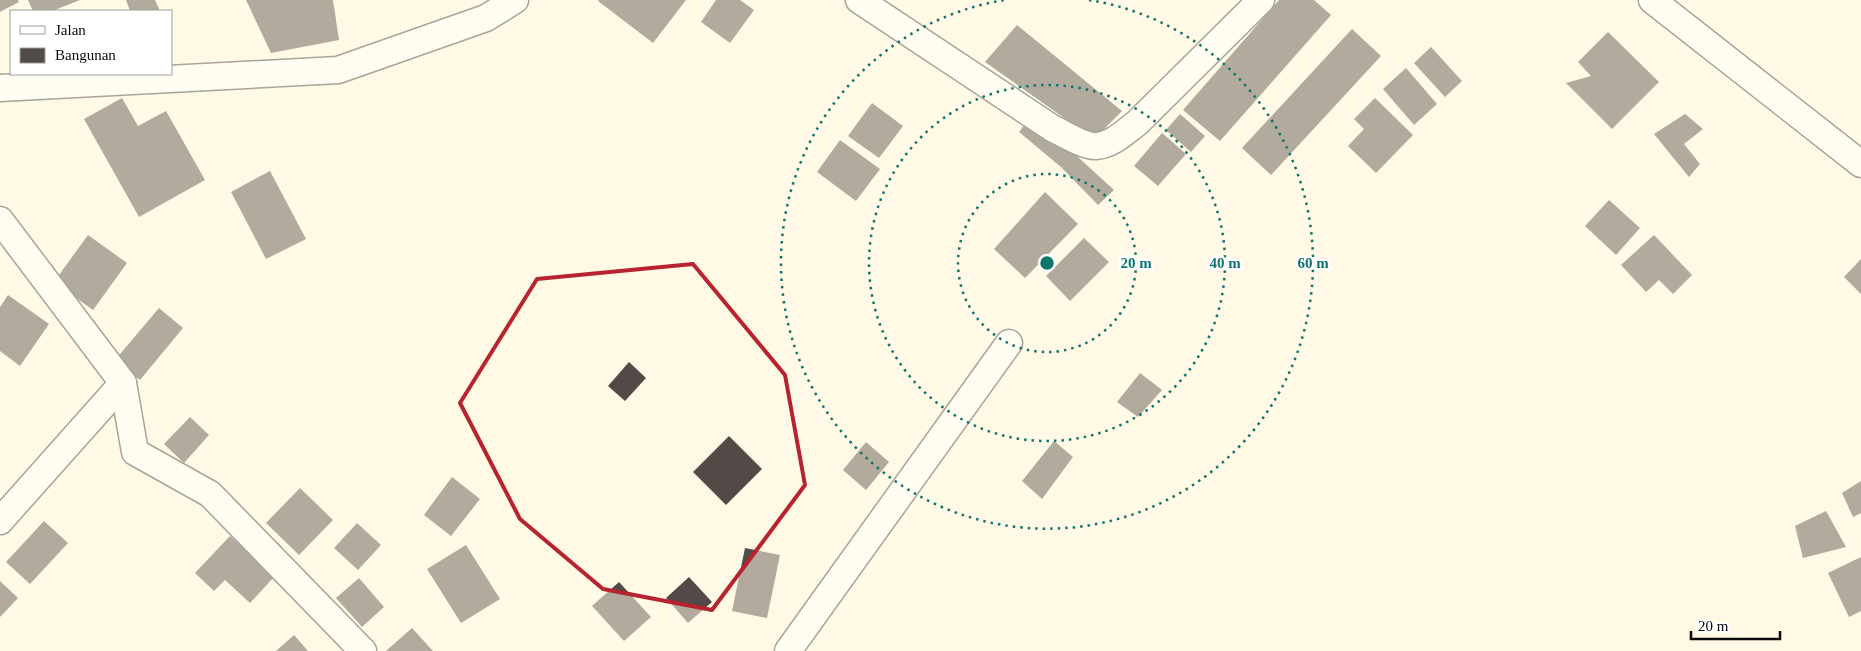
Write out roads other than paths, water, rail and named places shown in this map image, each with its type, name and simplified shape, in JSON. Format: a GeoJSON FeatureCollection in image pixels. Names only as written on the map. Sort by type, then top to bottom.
{"type":"FeatureCollection","features":[{"type":"Feature","properties":{"kind":"street"},"geometry":{"type":"LineString","coordinates":[[0,88],[338,70],[486,18],[515,0]]}},
{"type":"Feature","properties":{"kind":"street"},"geometry":{"type":"LineString","coordinates":[[859,0],[1052,128],[1073,139],[1095,147],[1118,139],[1137,123],[1261,0]]}},
{"type":"Feature","properties":{"kind":"street"},"geometry":{"type":"LineString","coordinates":[[1652,0],[1861,164]]}},
{"type":"Feature","properties":{"kind":"street"},"geometry":{"type":"LineString","coordinates":[[0,220],[123,383],[135,452],[210,494],[363,651]]}},
{"type":"Feature","properties":{"kind":"street"},"geometry":{"type":"LineString","coordinates":[[788,651],[1009,343]]}},
{"type":"Feature","properties":{"kind":"street"},"geometry":{"type":"LineString","coordinates":[[0,521],[123,383]]}}]}
